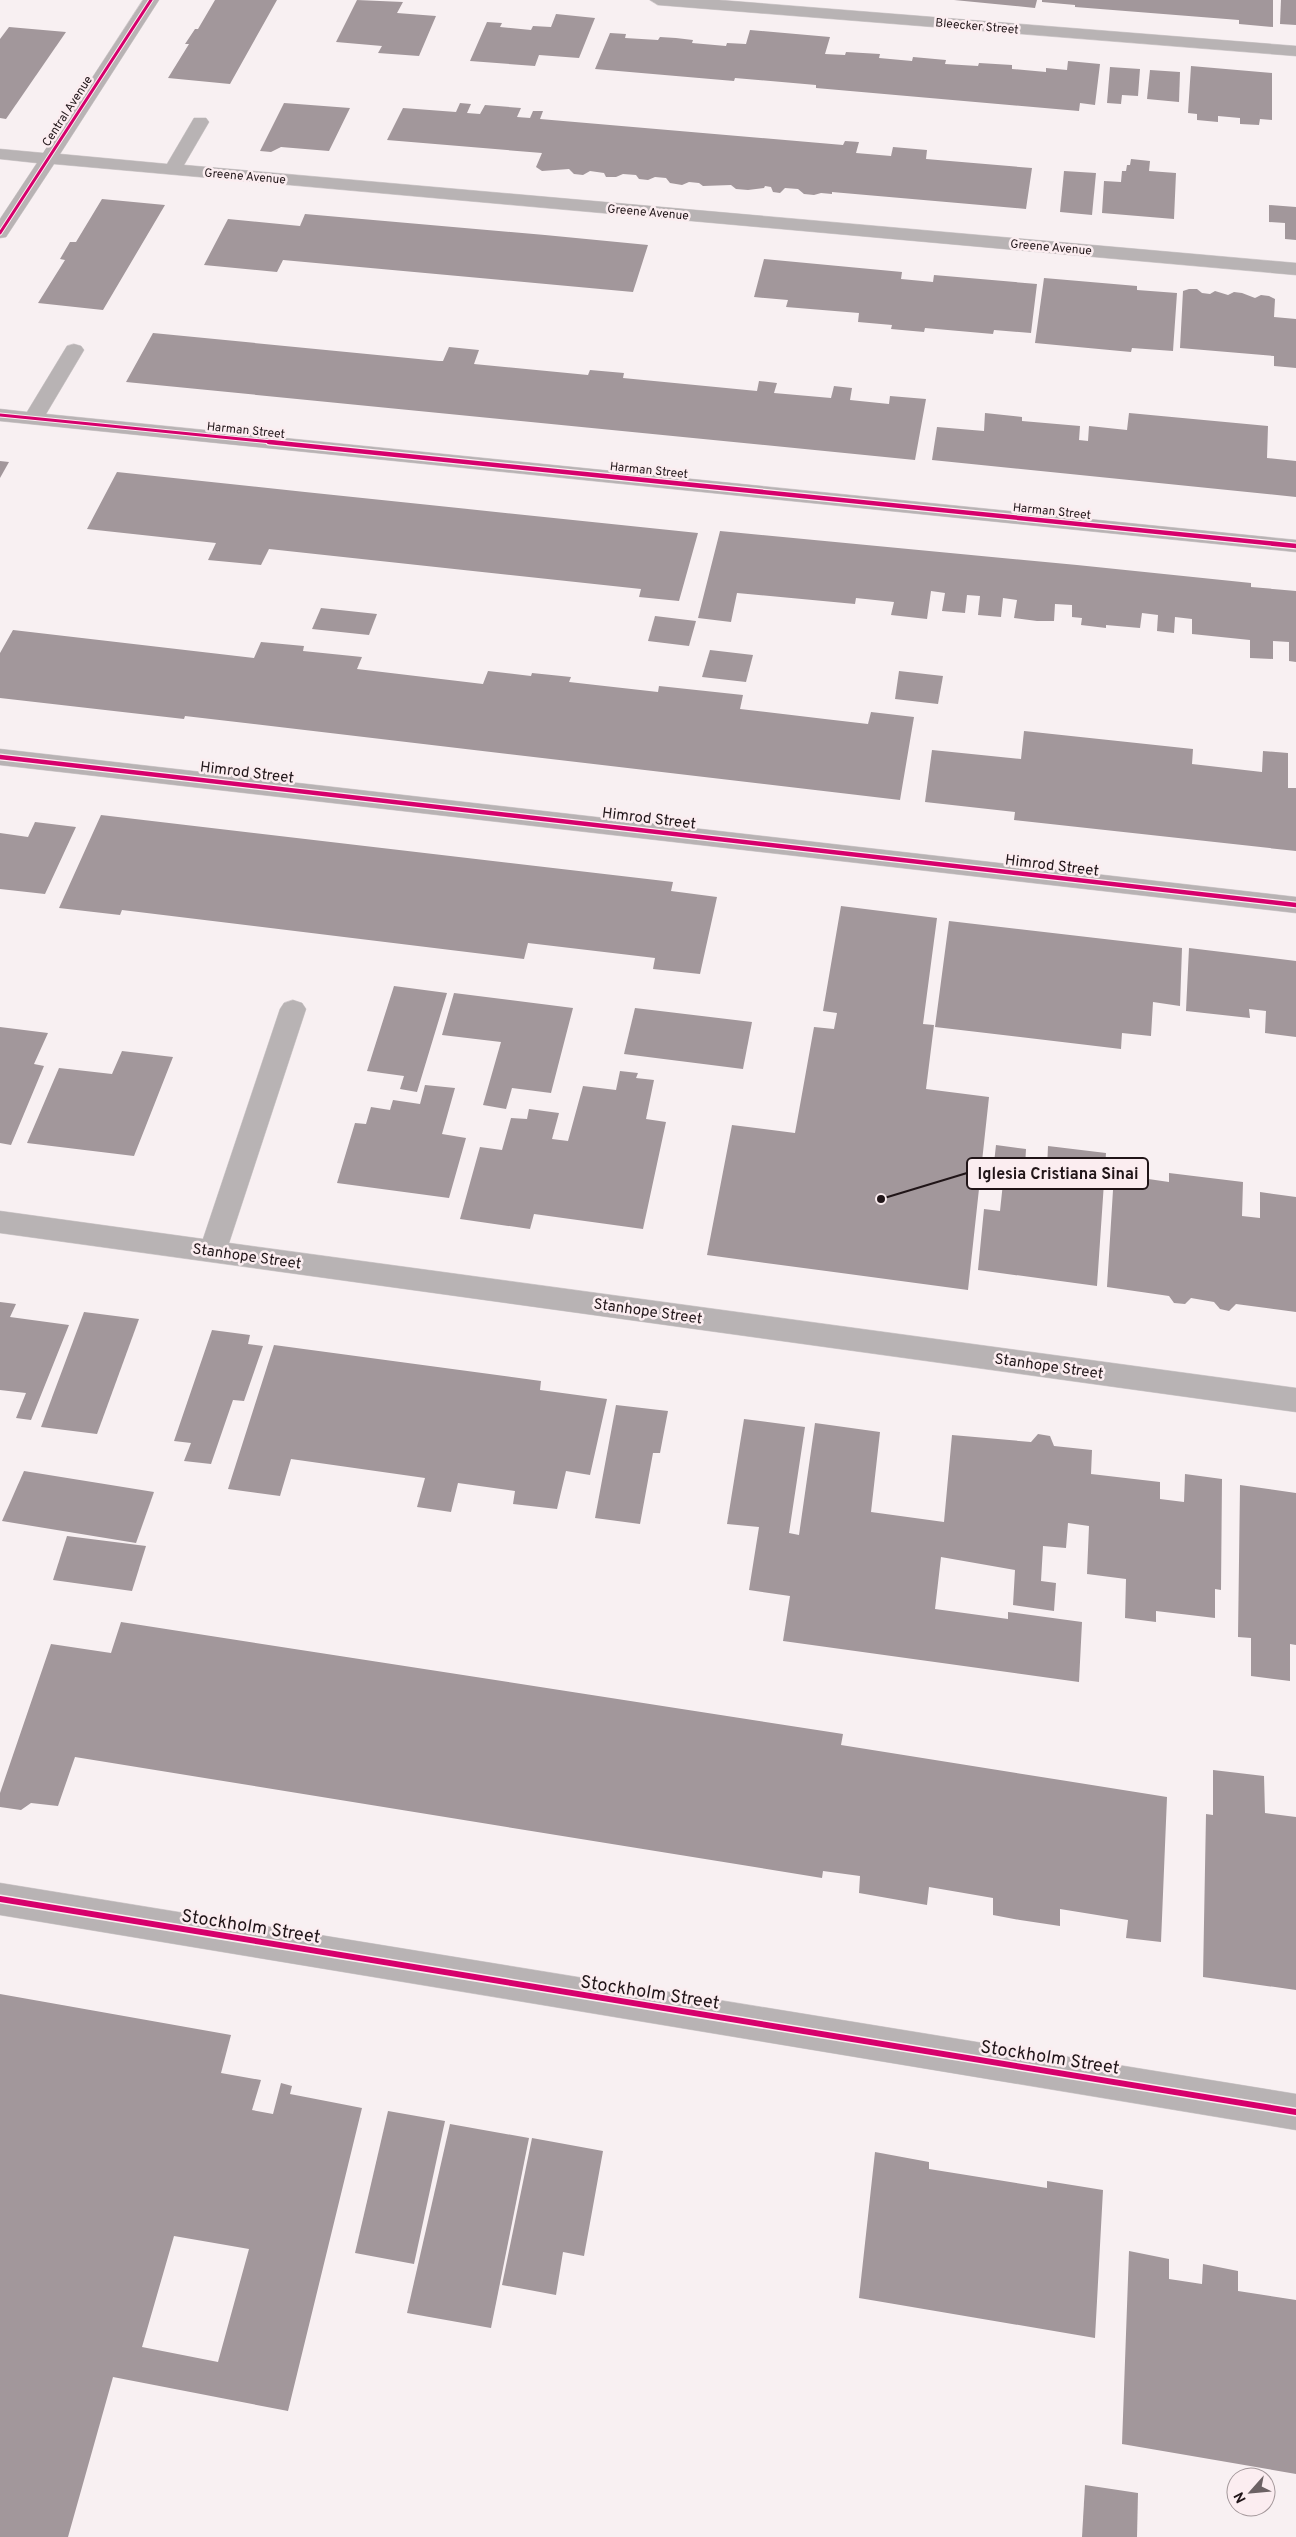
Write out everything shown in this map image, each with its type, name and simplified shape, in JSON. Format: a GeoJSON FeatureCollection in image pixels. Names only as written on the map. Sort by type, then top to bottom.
{"type":"FeatureCollection","features":[{"type":"Feature","properties":{"kind":"street","name":"Central Avenue"},"geometry":{"type":"LineString","coordinates":[[0,233],[151,0]]}},
{"type":"Feature","properties":{"kind":"street","name":"Bleecker Street"},"geometry":{"type":"LineString","coordinates":[[658,0],[1296,51]]}},
{"type":"Feature","properties":{"kind":"street"},"geometry":{"type":"LineString","coordinates":[[173,169],[200,122]]}},
{"type":"Feature","properties":{"kind":"street","name":"Greene Avenue"},"geometry":{"type":"LineString","coordinates":[[0,154],[1296,269]]}},
{"type":"Feature","properties":{"kind":"street"},"geometry":{"type":"LineString","coordinates":[[33,418],[74,350]]}},
{"type":"Feature","properties":{"kind":"street","name":"Harman Street"},"geometry":{"type":"LineString","coordinates":[[0,415],[1296,546]]}},
{"type":"Feature","properties":{"kind":"street","name":"Himrod Street"},"geometry":{"type":"LineString","coordinates":[[0,756],[1296,905]]}},
{"type":"Feature","properties":{"kind":"street"},"geometry":{"type":"LineString","coordinates":[[213,1251],[293,1009]]}},
{"type":"Feature","properties":{"kind":"street","name":"Stanhope Street"},"geometry":{"type":"LineString","coordinates":[[0,1222],[1296,1400]]}},
{"type":"Feature","properties":{"kind":"street","name":"Stockholm Street"},"geometry":{"type":"LineString","coordinates":[[0,1899],[1296,2112]]}},
{"type":"Feature","properties":{"kind":"building"},"geometry":{"type":"Polygon","coordinates":[[[215,0],[277,0],[230,84],[168,78],[189,44],[185,44],[195,29],[198,29],[215,0]]]}},
{"type":"Feature","properties":{"kind":"building"},"geometry":{"type":"Polygon","coordinates":[[[357,0],[403,2],[397,13],[436,16],[419,56],[378,53],[382,46],[336,42],[357,0]]]}},
{"type":"Feature","properties":{"kind":"building"},"geometry":{"type":"Polygon","coordinates":[[[954,0],[1037,0],[1035,8],[954,0]]]}},
{"type":"Feature","properties":{"kind":"building"},"geometry":{"type":"Polygon","coordinates":[[[1042,0],[1273,0],[1273,27],[1239,24],[1239,20],[1075,7],[1075,5],[1042,2],[1042,0]]]}},
{"type":"Feature","properties":{"kind":"building"},"geometry":{"type":"Polygon","coordinates":[[[1281,0],[1296,0],[1296,25],[1280,24],[1281,0]]]}},
{"type":"Feature","properties":{"kind":"building"},"geometry":{"type":"Polygon","coordinates":[[[556,14],[595,18],[579,58],[539,55],[535,66],[470,61],[487,22],[502,23],[500,27],[531,30],[533,26],[551,27],[556,14]]]}},
{"type":"Feature","properties":{"kind":"building"},"geometry":{"type":"Polygon","coordinates":[[[9,27],[66,32],[6,119],[0,118],[0,39],[9,27]]]}},
{"type":"Feature","properties":{"kind":"building"},"geometry":{"type":"Polygon","coordinates":[[[750,30],[830,37],[825,54],[845,55],[846,52],[880,54],[879,58],[912,61],[913,57],[946,60],[945,64],[978,66],[979,63],[1012,65],[1012,69],[1046,72],[1046,68],[1067,70],[1068,61],[1100,64],[1095,105],[1080,103],[1079,111],[816,88],[816,85],[735,78],[734,81],[595,69],[610,33],[626,34],[625,38],[658,40],[660,37],[676,38],[693,40],[692,43],[726,46],[727,43],[746,44],[750,30]]]}},
{"type":"Feature","properties":{"kind":"building"},"geometry":{"type":"Polygon","coordinates":[[[1191,66],[1272,73],[1272,120],[1260,119],[1259,125],[1240,124],[1240,118],[1218,116],[1218,122],[1197,120],[1197,114],[1188,113],[1191,66]]]}},
{"type":"Feature","properties":{"kind":"building"},"geometry":{"type":"Polygon","coordinates":[[[1110,67],[1140,69],[1138,96],[1122,95],[1121,104],[1107,103],[1110,67]]]}},
{"type":"Feature","properties":{"kind":"building"},"geometry":{"type":"Polygon","coordinates":[[[1150,70],[1180,72],[1179,102],[1147,99],[1150,70]]]}},
{"type":"Feature","properties":{"kind":"building"},"geometry":{"type":"Polygon","coordinates":[[[284,103],[350,108],[329,151],[281,147],[271,152],[260,151],[284,103]]]}},
{"type":"Feature","properties":{"kind":"building"},"geometry":{"type":"Polygon","coordinates":[[[460,103],[471,104],[467,113],[480,114],[485,105],[521,108],[517,117],[530,118],[533,111],[543,111],[540,119],[843,145],[845,141],[859,142],[856,153],[891,156],[893,147],[927,150],[926,159],[1032,168],[1026,209],[832,192],[832,194],[821,193],[814,195],[804,194],[798,189],[785,188],[780,193],[773,192],[771,187],[765,186],[764,188],[748,190],[736,189],[731,185],[703,186],[699,183],[689,182],[682,185],[670,183],[666,178],[655,177],[648,180],[639,179],[636,175],[623,174],[616,177],[606,177],[604,173],[590,171],[583,175],[574,174],[569,169],[542,171],[536,167],[542,153],[387,140],[403,108],[456,112],[460,103]]]}},
{"type":"Feature","properties":{"kind":"building"},"geometry":{"type":"Polygon","coordinates":[[[1131,159],[1150,161],[1149,171],[1176,173],[1174,219],[1102,213],[1104,181],[1121,182],[1122,171],[1126,171],[1131,159]]]}},
{"type":"Feature","properties":{"kind":"building"},"geometry":{"type":"Polygon","coordinates":[[[1064,171],[1096,173],[1092,215],[1060,212],[1064,171]]]}},
{"type":"Feature","properties":{"kind":"building"},"geometry":{"type":"Polygon","coordinates":[[[102,199],[165,205],[103,310],[38,303],[65,260],[60,259],[70,242],[76,242],[102,199]]]}},
{"type":"Feature","properties":{"kind":"building"},"geometry":{"type":"Polygon","coordinates":[[[1269,205],[1296,207],[1296,240],[1285,239],[1285,223],[1269,222],[1269,205]]]}},
{"type":"Feature","properties":{"kind":"building"},"geometry":{"type":"Polygon","coordinates":[[[305,214],[648,245],[633,292],[283,260],[277,272],[204,265],[228,219],[300,226],[305,214]]]}},
{"type":"Feature","properties":{"kind":"building"},"geometry":{"type":"Polygon","coordinates":[[[764,259],[902,272],[901,279],[933,282],[934,275],[1037,284],[1031,333],[994,330],[993,334],[925,328],[924,332],[891,329],[892,325],[858,322],[859,313],[786,307],[788,300],[754,297],[764,259]]]}},
{"type":"Feature","properties":{"kind":"building"},"geometry":{"type":"Polygon","coordinates":[[[1044,278],[1137,286],[1137,290],[1177,293],[1173,351],[1132,348],[1131,352],[1035,343],[1044,278]]]}},
{"type":"Feature","properties":{"kind":"building"},"geometry":{"type":"Polygon","coordinates":[[[1197,289],[1202,293],[1210,294],[1215,291],[1228,295],[1234,292],[1255,298],[1261,295],[1275,299],[1274,317],[1296,319],[1296,368],[1274,366],[1274,356],[1180,348],[1183,291],[1197,289]]]}},
{"type":"Feature","properties":{"kind":"building"},"geometry":{"type":"Polygon","coordinates":[[[153,333],[439,361],[443,361],[449,347],[479,350],[474,364],[588,375],[590,370],[624,373],[623,378],[757,391],[759,381],[777,383],[774,393],[831,398],[834,386],[852,388],[850,400],[889,404],[890,396],[926,399],[915,460],[126,382],[153,333]]]}},
{"type":"Feature","properties":{"kind":"building"},"geometry":{"type":"Polygon","coordinates":[[[985,413],[1022,417],[1022,421],[1080,426],[1079,440],[1088,441],[1089,426],[1127,430],[1129,413],[1268,426],[1267,458],[1296,461],[1296,497],[932,460],[937,427],[984,431],[985,413]]]}},
{"type":"Feature","properties":{"kind":"building"},"geometry":{"type":"Polygon","coordinates":[[[0,461],[9,462],[0,478],[0,461]]]}},
{"type":"Feature","properties":{"kind":"building"},"geometry":{"type":"Polygon","coordinates":[[[117,472],[698,533],[679,601],[639,597],[641,589],[269,549],[261,565],[208,560],[216,543],[87,529],[117,472]]]}},
{"type":"Feature","properties":{"kind":"building"},"geometry":{"type":"Polygon","coordinates":[[[720,531],[1251,583],[1251,587],[1296,591],[1296,662],[1289,661],[1289,642],[1273,641],[1273,659],[1250,658],[1250,640],[1192,634],[1192,619],[1175,617],[1174,633],[1157,631],[1158,615],[1142,613],[1140,628],[1106,625],[1106,628],[1081,625],[1082,618],[1072,617],[1072,605],[1055,604],[1054,621],[1037,621],[1014,618],[1017,600],[1003,598],[1001,617],[978,615],[980,596],[967,595],[965,613],[942,611],[945,593],[931,591],[927,619],[891,615],[894,602],[856,598],[855,604],[737,593],[731,622],[698,618],[720,531]]]}},
{"type":"Feature","properties":{"kind":"building"},"geometry":{"type":"Polygon","coordinates":[[[321,608],[377,614],[369,635],[312,629],[321,608]]]}},
{"type":"Feature","properties":{"kind":"building"},"geometry":{"type":"Polygon","coordinates":[[[655,616],[696,621],[689,646],[648,641],[655,616]]]}},
{"type":"Feature","properties":{"kind":"building"},"geometry":{"type":"Polygon","coordinates":[[[13,630],[254,658],[261,642],[304,646],[303,651],[362,657],[357,669],[483,684],[488,671],[531,676],[532,673],[571,677],[569,682],[658,692],[659,686],[743,695],[740,709],[868,724],[871,712],[914,717],[900,800],[185,716],[184,719],[0,698],[0,653],[13,630]]]}},
{"type":"Feature","properties":{"kind":"building"},"geometry":{"type":"Polygon","coordinates":[[[710,650],[753,655],[746,682],[702,677],[710,650]]]}},
{"type":"Feature","properties":{"kind":"building"},"geometry":{"type":"Polygon","coordinates":[[[899,671],[943,676],[938,704],[895,699],[899,671]]]}},
{"type":"Feature","properties":{"kind":"building"},"geometry":{"type":"Polygon","coordinates":[[[1024,731],[1193,749],[1192,764],[1262,772],[1263,751],[1288,753],[1288,788],[1296,788],[1296,851],[1014,820],[1015,812],[925,802],[932,750],[1021,759],[1024,731]]]}},
{"type":"Feature","properties":{"kind":"building"},"geometry":{"type":"Polygon","coordinates":[[[101,815],[673,882],[671,891],[717,897],[700,974],[653,969],[655,958],[528,943],[524,959],[122,910],[120,915],[59,908],[101,815]]]}},
{"type":"Feature","properties":{"kind":"building"},"geometry":{"type":"Polygon","coordinates":[[[35,822],[76,827],[45,894],[0,889],[0,833],[28,837],[35,822]]]}},
{"type":"Feature","properties":{"kind":"building"},"geometry":{"type":"Polygon","coordinates":[[[841,906],[937,918],[923,1024],[934,1025],[926,1089],[989,1097],[968,1290],[707,1255],[732,1125],[795,1133],[814,1027],[834,1029],[837,1013],[823,1011],[841,906]]]}},
{"type":"Feature","properties":{"kind":"building"},"geometry":{"type":"Polygon","coordinates":[[[949,921],[1182,948],[1180,1006],[1153,1002],[1151,1036],[1122,1033],[1121,1049],[935,1027],[949,921]]]}},
{"type":"Feature","properties":{"kind":"building"},"geometry":{"type":"Polygon","coordinates":[[[1189,948],[1296,961],[1296,1037],[1265,1033],[1266,1011],[1249,1009],[1250,1018],[1186,1011],[1189,948]]]}},
{"type":"Feature","properties":{"kind":"building"},"geometry":{"type":"Polygon","coordinates":[[[394,986],[447,993],[417,1092],[400,1089],[404,1076],[367,1071],[394,986]]]}},
{"type":"Feature","properties":{"kind":"building"},"geometry":{"type":"Polygon","coordinates":[[[454,993],[573,1008],[551,1093],[512,1088],[506,1109],[483,1105],[501,1042],[442,1035],[454,993]]]}},
{"type":"Feature","properties":{"kind":"building"},"geometry":{"type":"Polygon","coordinates":[[[635,1008],[752,1022],[743,1069],[624,1054],[635,1008]]]}},
{"type":"Feature","properties":{"kind":"building"},"geometry":{"type":"Polygon","coordinates":[[[0,1027],[48,1033],[34,1064],[44,1066],[11,1145],[0,1143],[0,1027]]]}},
{"type":"Feature","properties":{"kind":"building"},"geometry":{"type":"Polygon","coordinates":[[[122,1051],[173,1057],[134,1156],[27,1143],[59,1068],[112,1074],[122,1051]]]}},
{"type":"Feature","properties":{"kind":"building"},"geometry":{"type":"Polygon","coordinates":[[[620,1071],[638,1073],[636,1078],[654,1080],[646,1119],[666,1122],[643,1229],[534,1214],[530,1229],[460,1219],[480,1147],[502,1150],[511,1118],[527,1119],[529,1109],[559,1113],[552,1139],[568,1141],[583,1086],[616,1090],[620,1071]]]}},
{"type":"Feature","properties":{"kind":"building"},"geometry":{"type":"Polygon","coordinates":[[[425,1085],[455,1088],[442,1134],[466,1138],[449,1198],[337,1183],[355,1123],[366,1124],[371,1107],[390,1110],[393,1100],[420,1104],[425,1085]]]}},
{"type":"Feature","properties":{"kind":"building"},"geometry":{"type":"Polygon","coordinates":[[[996,1145],[1026,1149],[1025,1167],[1047,1169],[1048,1146],[1106,1153],[1097,1286],[978,1270],[984,1209],[1000,1211],[1005,1164],[994,1163],[996,1145]]]}},
{"type":"Feature","properties":{"kind":"building"},"geometry":{"type":"Polygon","coordinates":[[[1169,1173],[1243,1182],[1242,1216],[1260,1218],[1260,1192],[1296,1197],[1296,1312],[1236,1304],[1229,1311],[1220,1309],[1214,1302],[1191,1298],[1185,1304],[1174,1303],[1169,1296],[1107,1287],[1114,1174],[1169,1182],[1169,1173]]]}},
{"type":"Feature","properties":{"kind":"building"},"geometry":{"type":"Polygon","coordinates":[[[0,1302],[16,1304],[10,1317],[69,1325],[31,1420],[16,1418],[26,1393],[0,1390],[0,1302]]]}},
{"type":"Feature","properties":{"kind":"building"},"geometry":{"type":"Polygon","coordinates":[[[84,1312],[139,1319],[97,1434],[41,1427],[84,1312]]]}},
{"type":"Feature","properties":{"kind":"building"},"geometry":{"type":"Polygon","coordinates":[[[212,1330],[250,1335],[248,1344],[263,1346],[244,1401],[233,1400],[211,1464],[184,1461],[191,1443],[174,1441],[212,1330]]]}},
{"type":"Feature","properties":{"kind":"building"},"geometry":{"type":"Polygon","coordinates":[[[274,1345],[541,1381],[540,1390],[607,1399],[590,1475],[566,1471],[557,1509],[513,1504],[515,1491],[458,1483],[451,1512],[417,1507],[425,1478],[291,1459],[280,1496],[228,1489],[274,1345]]]}},
{"type":"Feature","properties":{"kind":"building"},"geometry":{"type":"Polygon","coordinates":[[[616,1405],[668,1411],[660,1453],[653,1453],[640,1524],[595,1518],[616,1405]]]}},
{"type":"Feature","properties":{"kind":"building"},"geometry":{"type":"Polygon","coordinates":[[[744,1419],[805,1427],[789,1533],[799,1535],[815,1423],[880,1432],[871,1512],[944,1522],[952,1435],[1031,1442],[1038,1434],[1050,1436],[1054,1446],[1092,1450],[1091,1474],[1160,1482],[1160,1499],[1184,1502],[1185,1474],[1222,1479],[1221,1590],[1215,1589],[1215,1618],[1156,1611],[1156,1622],[1125,1618],[1126,1579],[1087,1574],[1089,1526],[1068,1523],[1066,1548],[1043,1546],[1041,1581],[1056,1583],[1054,1611],[1013,1605],[1015,1570],[941,1557],[935,1609],[1008,1619],[1008,1612],[1082,1622],[1079,1682],[783,1641],[790,1596],[749,1590],[759,1527],[727,1524],[744,1419]]]}},
{"type":"Feature","properties":{"kind":"building"},"geometry":{"type":"Polygon","coordinates":[[[24,1471],[154,1492],[136,1543],[2,1521],[24,1471]]]}},
{"type":"Feature","properties":{"kind":"building"},"geometry":{"type":"Polygon","coordinates":[[[1240,1485],[1296,1493],[1296,1645],[1290,1644],[1290,1681],[1251,1676],[1251,1638],[1238,1637],[1240,1485]]]}},
{"type":"Feature","properties":{"kind":"building"},"geometry":{"type":"Polygon","coordinates":[[[67,1536],[146,1546],[132,1591],[53,1580],[67,1536]]]}},
{"type":"Feature","properties":{"kind":"building"},"geometry":{"type":"Polygon","coordinates":[[[121,1622],[843,1734],[841,1745],[1167,1797],[1161,1942],[1126,1938],[1128,1920],[1060,1909],[1060,1926],[1020,1920],[993,1915],[993,1898],[929,1887],[927,1905],[859,1893],[860,1876],[823,1871],[822,1878],[75,1757],[58,1806],[31,1803],[21,1810],[0,1807],[0,1793],[51,1644],[111,1653],[121,1622]]]}},
{"type":"Feature","properties":{"kind":"building"},"geometry":{"type":"Polygon","coordinates":[[[1213,1770],[1264,1776],[1265,1813],[1296,1817],[1296,1990],[1203,1977],[1206,1814],[1213,1815],[1213,1770]]]}},
{"type":"Feature","properties":{"kind":"building"},"geometry":{"type":"Polygon","coordinates":[[[0,1994],[231,2035],[221,2073],[261,2080],[252,2110],[273,2114],[281,2083],[292,2086],[290,2094],[362,2108],[288,2411],[113,2377],[68,2537],[0,2537],[0,1994]],[[174,2236],[142,2347],[218,2362],[249,2249],[174,2236]]]}},
{"type":"Feature","properties":{"kind":"building"},"geometry":{"type":"Polygon","coordinates":[[[388,2111],[445,2121],[414,2264],[355,2253],[388,2111]]]}},
{"type":"Feature","properties":{"kind":"building"},"geometry":{"type":"Polygon","coordinates":[[[450,2124],[529,2138],[491,2328],[407,2313],[450,2124]]]}},
{"type":"Feature","properties":{"kind":"building"},"geometry":{"type":"Polygon","coordinates":[[[532,2138],[603,2151],[584,2256],[563,2252],[556,2295],[502,2285],[532,2138]]]}},
{"type":"Feature","properties":{"kind":"building"},"geometry":{"type":"Polygon","coordinates":[[[875,2152],[929,2162],[929,2169],[1047,2188],[1047,2181],[1103,2190],[1095,2338],[859,2298],[875,2152]]]}},
{"type":"Feature","properties":{"kind":"building"},"geometry":{"type":"Polygon","coordinates":[[[1129,2251],[1169,2259],[1169,2279],[1202,2284],[1203,2264],[1238,2271],[1238,2291],[1296,2300],[1296,2474],[1276,2471],[1276,2467],[1255,2467],[1122,2444],[1129,2251]]]}},
{"type":"Feature","properties":{"kind":"building"},"geometry":{"type":"Polygon","coordinates":[[[1085,2485],[1138,2493],[1137,2537],[1082,2537],[1085,2485]]]}},
{"type":"Feature","properties":{"kind":"cycle path"},"geometry":{"type":"LineString","coordinates":[[0,233],[151,0]]}},
{"type":"Feature","properties":{"kind":"cycle path"},"geometry":{"type":"LineString","coordinates":[[0,415],[1296,546]]}},
{"type":"Feature","properties":{"kind":"cycle path"},"geometry":{"type":"LineString","coordinates":[[0,757],[1296,905]]}},
{"type":"Feature","properties":{"kind":"cycle path"},"geometry":{"type":"LineString","coordinates":[[0,1899],[1296,2112]]}},
{"type":"Feature","properties":{"kind":"place","name":"Iglesia Cristiana Sinai"},"geometry":{"type":"Point","coordinates":[881,1199]}}]}
